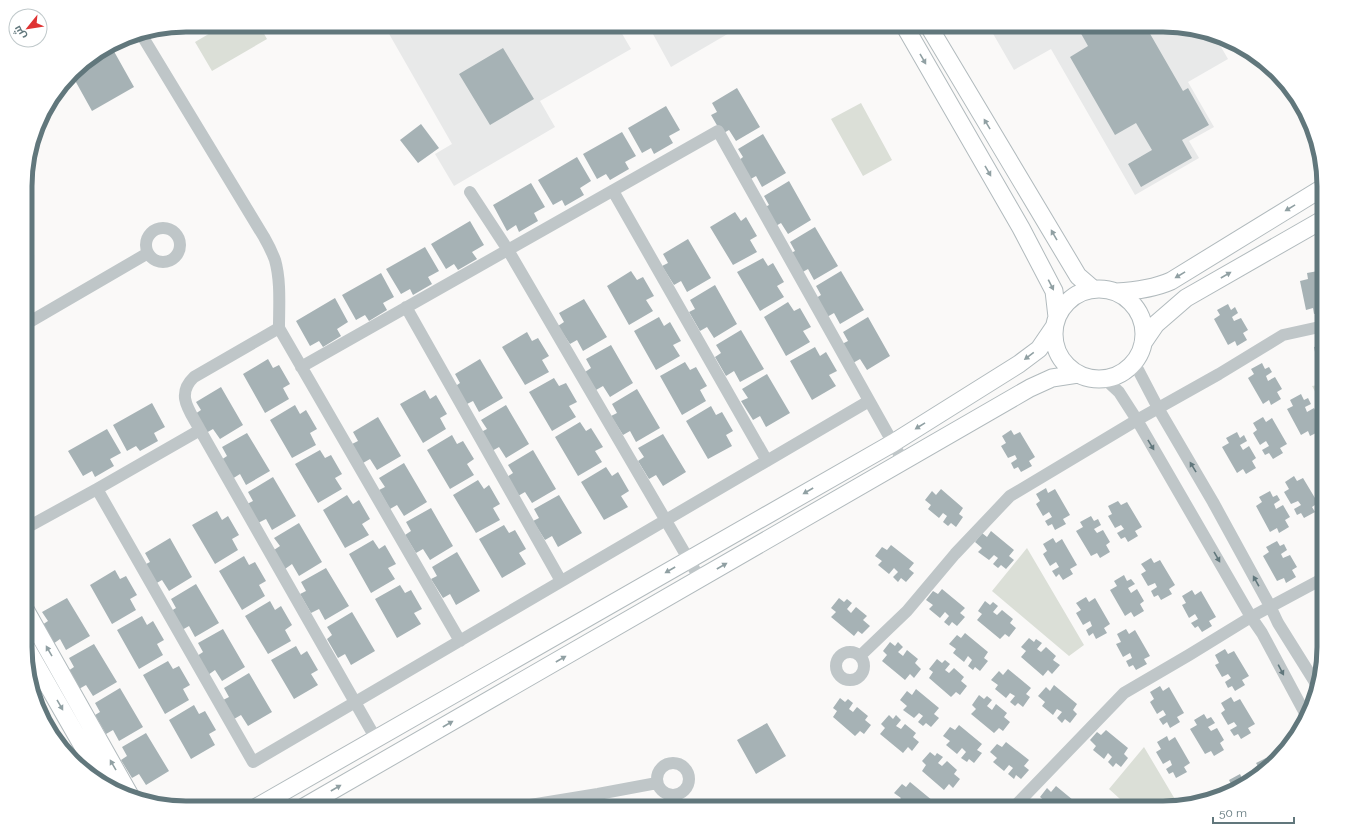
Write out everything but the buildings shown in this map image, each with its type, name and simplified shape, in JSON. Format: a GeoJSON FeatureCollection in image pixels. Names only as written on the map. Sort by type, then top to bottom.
{"type":"FeatureCollection","features":[{"type":"Feature","properties":{"kind":"street"},"geometry":{"type":"LineString","coordinates":[[908,32],[1025,235],[1054,291],[1056,322],[1054,341],[1059,354],[1067,366],[1078,374],[1091,378],[1105,379],[1116,376],[1126,370],[1140,353],[1143,343],[1143,328],[1138,313],[1129,301],[1116,292]]}},
{"type":"Feature","properties":{"kind":"street"},"geometry":{"type":"LineString","coordinates":[[932,32],[1078,276],[1093,289]]}},
{"type":"Feature","properties":{"kind":"street"},"geometry":{"type":"LineString","coordinates":[[143,38],[264,237],[275,260],[278,276],[279,328],[460,641]]}},
{"type":"Feature","properties":{"kind":"street"},"geometry":{"type":"LineString","coordinates":[[301,367],[718,131],[903,461]]}},
{"type":"Feature","properties":{"kind":"street"},"geometry":{"type":"LineString","coordinates":[[613,191],[767,461]]}},
{"type":"Feature","properties":{"kind":"street"},"geometry":{"type":"LineString","coordinates":[[267,801],[893,442],[1020,364],[1038,349],[1056,322],[1063,306],[1071,298],[1081,292],[1093,289],[1104,289],[1116,292],[1136,291],[1158,286],[1171,281],[1317,191]]}},
{"type":"Feature","properties":{"kind":"street"},"geometry":{"type":"LineString","coordinates":[[470,192],[508,250],[700,579]]}},
{"type":"Feature","properties":{"kind":"street"},"geometry":{"type":"LineString","coordinates":[[1143,343],[1156,324],[1186,298],[1317,223]]}},
{"type":"Feature","properties":{"kind":"street"},"geometry":{"type":"LineString","coordinates":[[32,321],[148,253]]}},
{"type":"Feature","properties":{"kind":"street"},"geometry":{"type":"LineString","coordinates":[[406,307],[562,581]]}},
{"type":"Feature","properties":{"kind":"street"},"geometry":{"type":"LineString","coordinates":[[279,328],[194,377],[187,383],[184,390],[184,398],[200,430],[376,739]]}},
{"type":"Feature","properties":{"kind":"street"},"geometry":{"type":"LineString","coordinates":[[860,656],[907,611],[955,554],[1010,496],[1283,335],[1317,328]]}},
{"type":"Feature","properties":{"kind":"street"},"geometry":{"type":"LineString","coordinates":[[1134,362],[1158,408],[1213,502],[1278,623],[1313,680]]}},
{"type":"Feature","properties":{"kind":"street"},"geometry":{"type":"LineString","coordinates":[[314,801],[1030,388],[1052,378],[1078,374]]}},
{"type":"Feature","properties":{"kind":"street"},"geometry":{"type":"LineString","coordinates":[[1105,379],[1119,392],[1137,420],[1251,617],[1262,633],[1303,710]]}},
{"type":"Feature","properties":{"kind":"street"},"geometry":{"type":"LineString","coordinates":[[97,489],[253,762],[869,401]]}},
{"type":"Feature","properties":{"kind":"street"},"geometry":{"type":"LineString","coordinates":[[32,525],[200,430]]}},
{"type":"Feature","properties":{"kind":"street"},"geometry":{"type":"LineString","coordinates":[[1020,801],[1124,693],[1270,606],[1317,582]]}},
{"type":"Feature","properties":{"kind":"street"},"geometry":{"type":"LineString","coordinates":[[32,622],[127,789]]}},
{"type":"Feature","properties":{"kind":"street"},"geometry":{"type":"LineString","coordinates":[[32,657],[100,775]]}},
{"type":"Feature","properties":{"kind":"street"},"geometry":{"type":"LineString","coordinates":[[555,801],[657,783]]}},
{"type":"Feature","properties":{"kind":"shaded area"},"geometry":{"type":"Polygon","coordinates":[[[212,32],[263,32],[267,39],[212,71],[195,42],[212,32]]]}},
{"type":"Feature","properties":{"kind":"shaded area"},"geometry":{"type":"Polygon","coordinates":[[[388,32],[621,32],[631,49],[540,101],[555,127],[454,186],[435,154],[452,144],[388,32]]]}},
{"type":"Feature","properties":{"kind":"shaded area"},"geometry":{"type":"Polygon","coordinates":[[[652,32],[731,32],[671,67],[652,32]]]}},
{"type":"Feature","properties":{"kind":"shaded area"},"geometry":{"type":"Polygon","coordinates":[[[992,32],[1183,33],[1203,37],[1218,42],[1228,59],[1188,82],[1214,127],[1189,141],[1199,158],[1135,195],[1051,49],[1014,70],[992,32]]]}},
{"type":"Feature","properties":{"kind":"shaded area"},"geometry":{"type":"Polygon","coordinates":[[[861,103],[892,160],[863,176],[831,119],[861,103]]]}},
{"type":"Feature","properties":{"kind":"shaded area"},"geometry":{"type":"Polygon","coordinates":[[[1317,385],[1317,395],[1312,386],[1317,385]]]}},
{"type":"Feature","properties":{"kind":"shaded area"},"geometry":{"type":"Polygon","coordinates":[[[1027,548],[1084,645],[1069,656],[992,591],[1027,548]]]}},
{"type":"Feature","properties":{"kind":"shaded area"},"geometry":{"type":"Polygon","coordinates":[[[1144,747],[1176,801],[1122,801],[1109,789],[1144,747]]]}}]}
